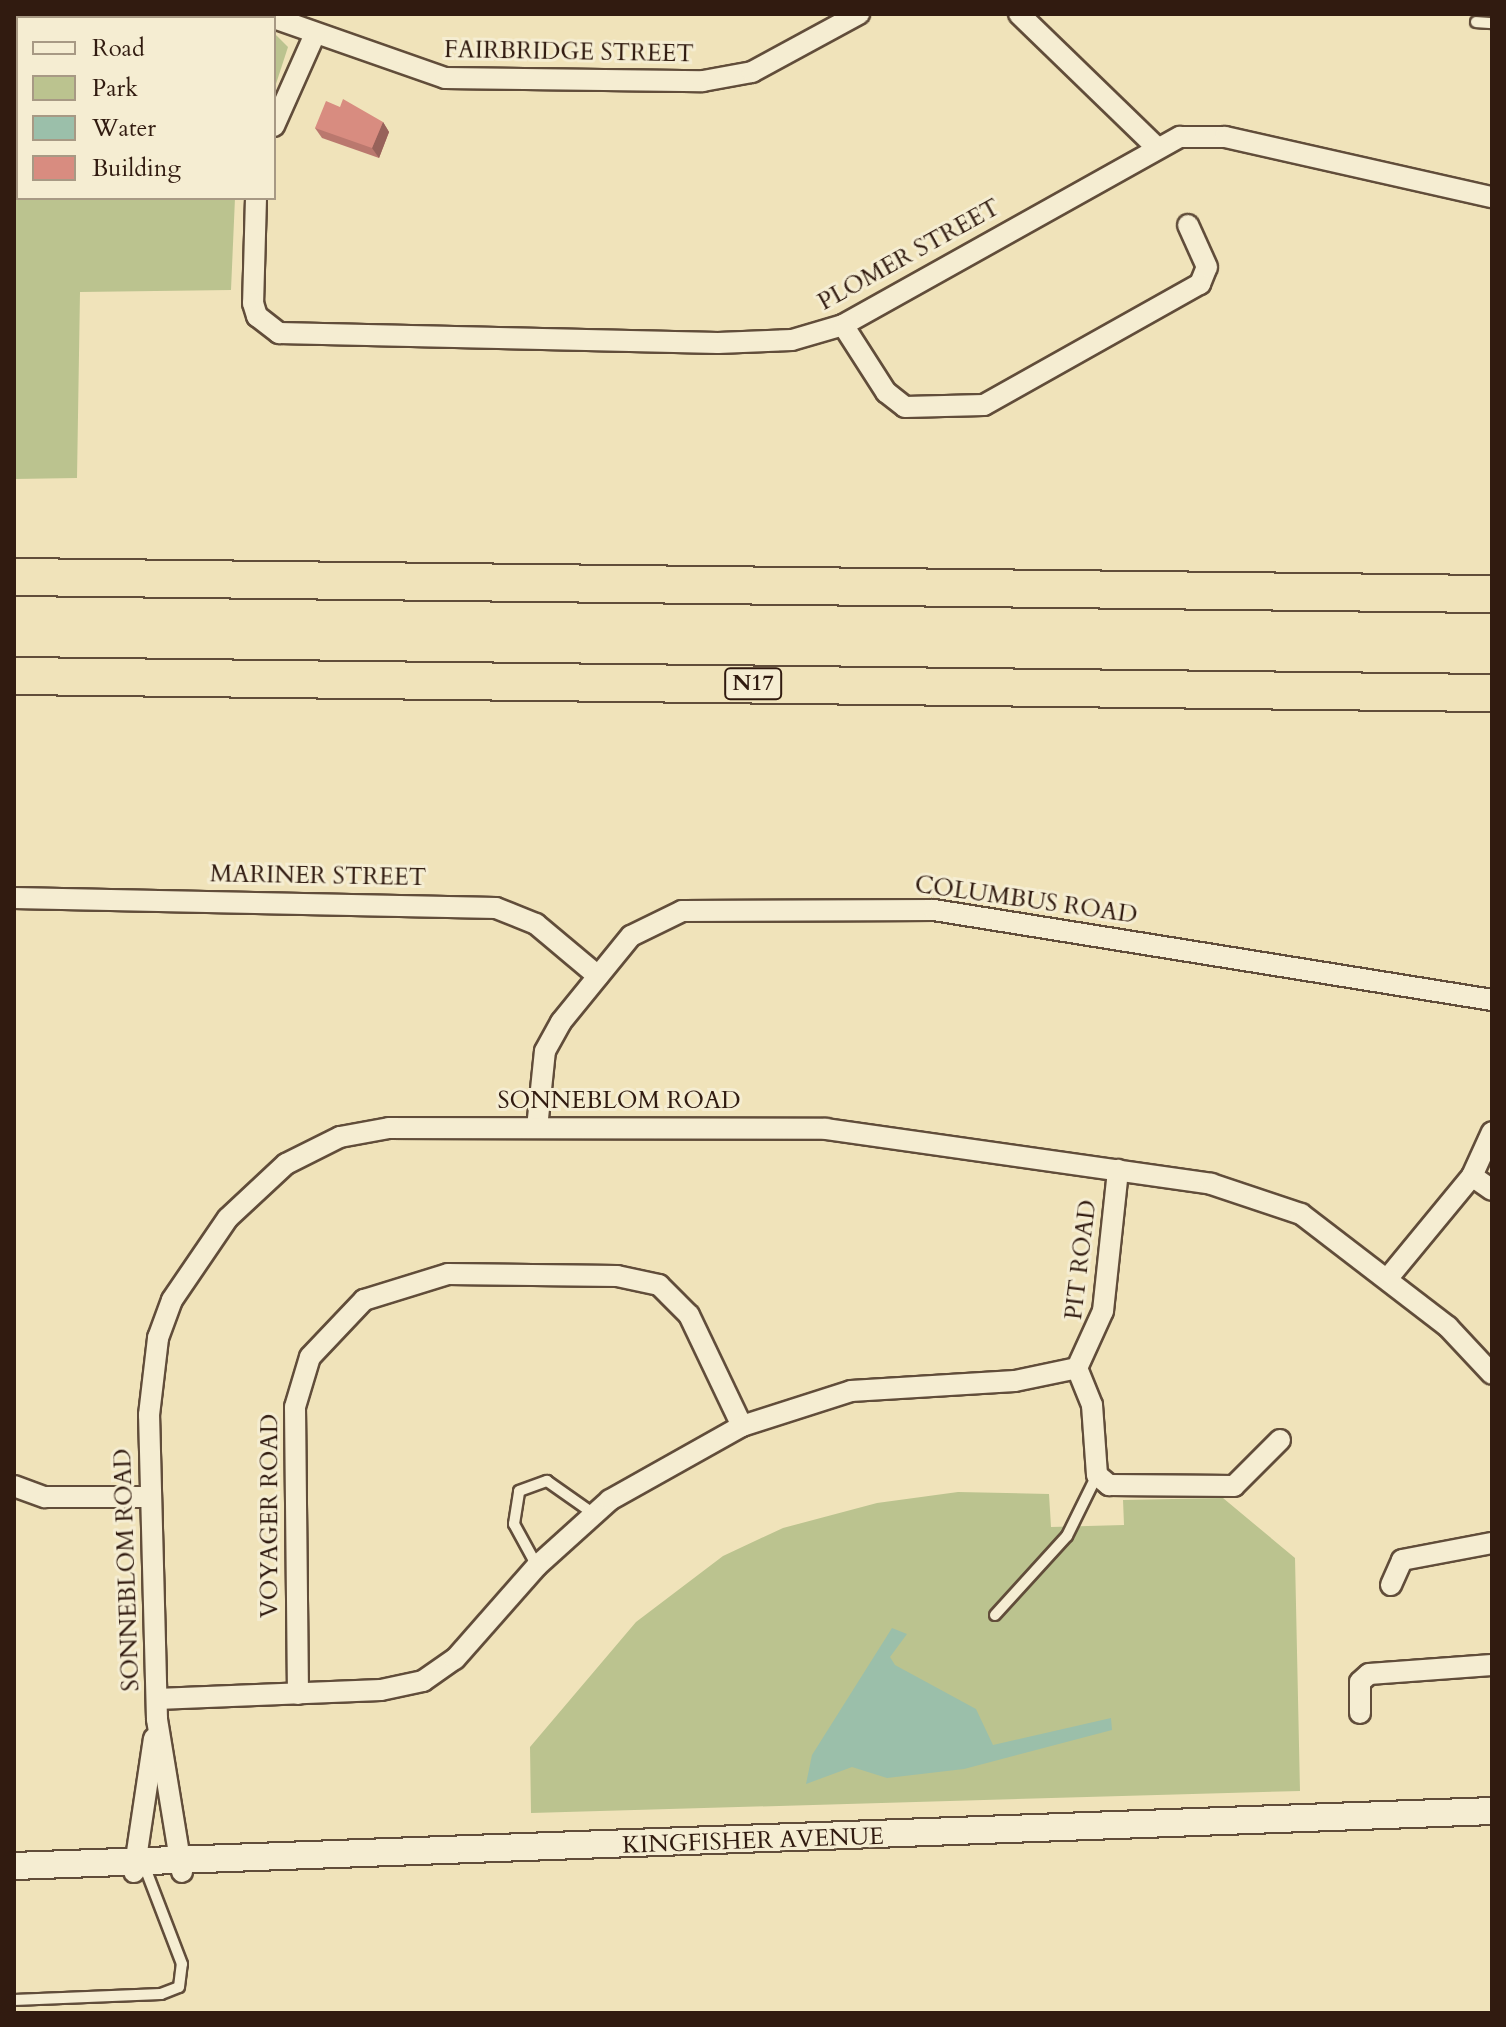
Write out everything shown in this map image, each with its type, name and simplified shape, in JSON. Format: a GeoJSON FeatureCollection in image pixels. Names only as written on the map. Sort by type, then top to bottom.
{"type":"FeatureCollection","features":[{"type":"Feature","properties":{"kind":"highway"},"geometry":{"type":"LineString","coordinates":[[14,577],[1492,594]]}},
{"type":"Feature","properties":{"kind":"highway","name":"N17"},"geometry":{"type":"LineString","coordinates":[[14,676],[1492,693]]}},
{"type":"Feature","properties":{"kind":"street","name":"FAIRBRIDGE STREET"},"geometry":{"type":"LineString","coordinates":[[276,19],[445,78],[703,81],[752,72],[859,14]]}},
{"type":"Feature","properties":{"kind":"street"},"geometry":{"type":"LineString","coordinates":[[1019,14],[1154,145]]}},
{"type":"Feature","properties":{"kind":"street"},"geometry":{"type":"LineString","coordinates":[[276,122],[315,34]]}},
{"type":"Feature","properties":{"kind":"street","name":"PLOMER STREET"},"geometry":{"type":"LineString","coordinates":[[256,200],[253,303],[257,316],[279,333],[718,343],[792,340],[843,325],[1154,145],[1225,137],[1492,197]]}},
{"type":"Feature","properties":{"kind":"street"},"geometry":{"type":"LineString","coordinates":[[843,325],[886,392],[905,407],[984,405],[1200,284],[1207,267],[1188,225]]}},
{"type":"Feature","properties":{"kind":"street","name":"MARINER STREET"},"geometry":{"type":"LineString","coordinates":[[14,898],[496,908],[536,924],[598,976]]}},
{"type":"Feature","properties":{"kind":"street","name":"COLUMBUS ROAD"},"geometry":{"type":"LineString","coordinates":[[537,1128],[545,1051],[598,976],[631,936],[682,911],[839,906],[976,916],[1492,1000]]}},
{"type":"Feature","properties":{"kind":"street","name":"SONNEBLOM ROAD"},"geometry":{"type":"LineString","coordinates":[[182,1866],[157,1709],[149,1497],[158,1338],[194,1263],[254,1190],[286,1164],[340,1137],[389,1128],[826,1129],[1118,1170],[1261,1197],[1301,1214],[1388,1278],[1492,1374]]}},
{"type":"Feature","properties":{"kind":"street"},"geometry":{"type":"LineString","coordinates":[[1388,1278],[1472,1176],[1492,1132]]}},
{"type":"Feature","properties":{"kind":"street","name":"PIT ROAD"},"geometry":{"type":"LineString","coordinates":[[1077,1368],[1103,1311],[1118,1170]]}},
{"type":"Feature","properties":{"kind":"street"},"geometry":{"type":"LineString","coordinates":[[1472,1176],[1492,1190]]}},
{"type":"Feature","properties":{"kind":"street","name":"VOYAGER ROAD"},"geometry":{"type":"LineString","coordinates":[[298,1694],[295,1407],[310,1357],[364,1300],[448,1274],[617,1276],[659,1285],[689,1315],[742,1426]]}},
{"type":"Feature","properties":{"kind":"street"},"geometry":{"type":"LineString","coordinates":[[157,1709],[298,1694],[404,1687],[439,1672],[537,1566],[594,1514],[646,1474],[742,1426],[851,1391],[1029,1379],[1077,1368],[1092,1405],[1097,1475],[1109,1485],[1138,1488],[1234,1486],[1280,1440]]}},
{"type":"Feature","properties":{"kind":"street"},"geometry":{"type":"LineString","coordinates":[[14,1486],[45,1497],[149,1497]]}},
{"type":"Feature","properties":{"kind":"street"},"geometry":{"type":"LineString","coordinates":[[1391,1585],[1402,1560],[1492,1543]]}},
{"type":"Feature","properties":{"kind":"street"},"geometry":{"type":"LineString","coordinates":[[1360,1713],[1360,1682],[1369,1674],[1492,1665]]}},
{"type":"Feature","properties":{"kind":"street","name":"SONNEBLOM ROAD"},"geometry":{"type":"LineString","coordinates":[[138,1869],[157,1709]]}},
{"type":"Feature","properties":{"kind":"street","name":"KINGFISHER AVENUE"},"geometry":{"type":"LineString","coordinates":[[14,1877],[182,1866],[1492,1811]]}},
{"type":"Feature","properties":{"kind":"street","name":"KINGFISHER AVENUE"},"geometry":{"type":"LineString","coordinates":[[182,1866],[1492,1827]]}},
{"type":"Feature","properties":{"kind":"street","name":"KINGFISHER AVENUE"},"geometry":{"type":"LineString","coordinates":[[14,1866],[138,1869]]}},
{"type":"Feature","properties":{"kind":"lane"},"geometry":{"type":"LineString","coordinates":[[1476,22],[1492,23]]}},
{"type":"Feature","properties":{"kind":"lane"},"geometry":{"type":"LineString","coordinates":[[995,1615],[1067,1536],[1097,1475]]}},
{"type":"Feature","properties":{"kind":"lane"},"geometry":{"type":"LineString","coordinates":[[537,1566],[514,1524],[519,1491],[547,1481],[594,1514]]}},
{"type":"Feature","properties":{"kind":"lane"},"geometry":{"type":"LineString","coordinates":[[14,2000],[161,1994],[179,1987],[182,1964],[138,1869]]}},
{"type":"Feature","properties":{"kind":"green space"},"geometry":{"type":"Polygon","coordinates":[[[14,14],[124,16],[16,16],[16,200],[235,200],[231,290],[80,292],[77,478],[14,479],[14,14]]]}},
{"type":"Feature","properties":{"kind":"green space"},"geometry":{"type":"Polygon","coordinates":[[[276,35],[288,47],[276,84],[276,35]]]}},
{"type":"Feature","properties":{"kind":"green space"},"geometry":{"type":"Polygon","coordinates":[[[958,1492],[1049,1494],[1051,1527],[1124,1525],[1123,1500],[1223,1498],[1295,1558],[1300,1791],[531,1813],[530,1747],[636,1622],[723,1556],[783,1528],[877,1503],[958,1492]]]}},
{"type":"Feature","properties":{"kind":"water"},"geometry":{"type":"Polygon","coordinates":[[[892,1628],[907,1634],[890,1657],[895,1665],[976,1709],[993,1745],[1111,1718],[1112,1730],[964,1769],[887,1778],[852,1767],[806,1784],[812,1755],[892,1628]]]}},
{"type":"Feature","properties":{"kind":"building"},"geometry":{"type":"Polygon","coordinates":[[[343,99],[383,122],[372,148],[315,128],[326,101],[340,107],[343,99]]]}}]}
